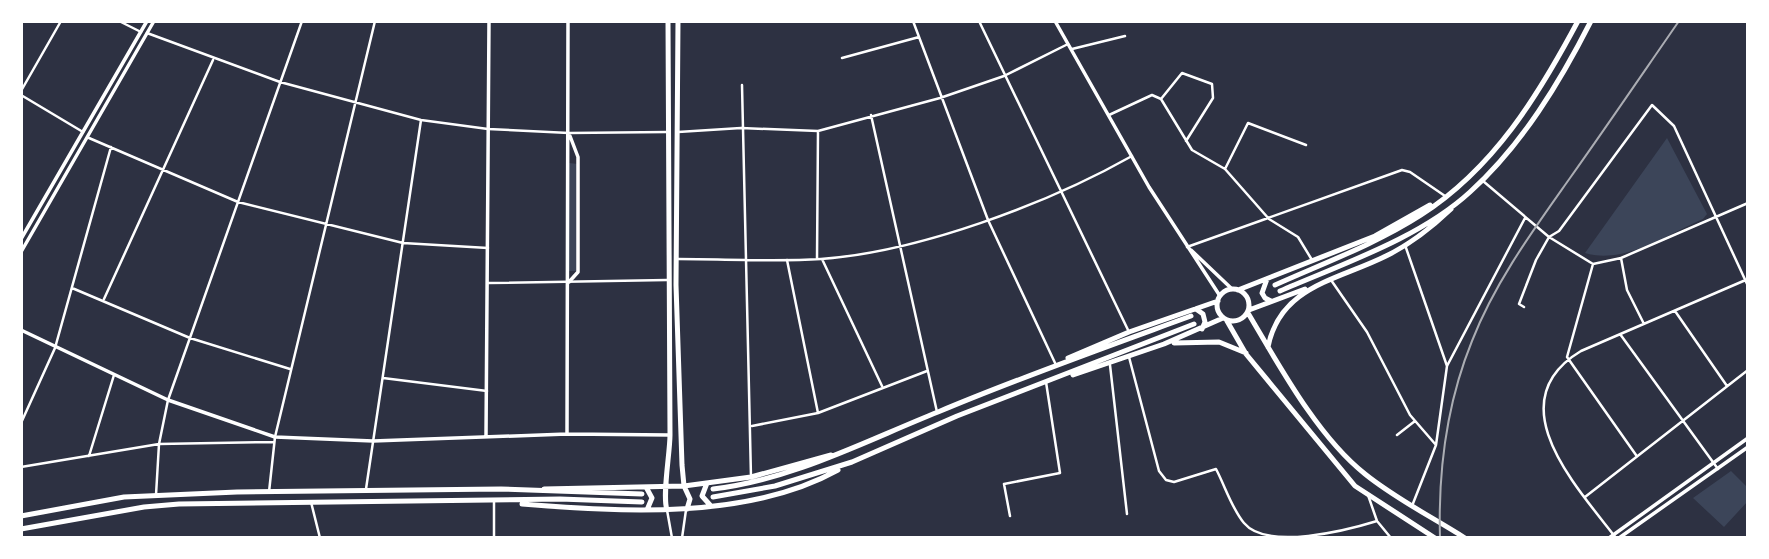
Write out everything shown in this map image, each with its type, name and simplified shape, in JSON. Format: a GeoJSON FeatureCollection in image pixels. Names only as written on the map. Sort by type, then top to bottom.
{"type":"FeatureCollection","features":[{"type":"Feature","properties":{"kind":"main road"},"geometry":{"type":"LineString","coordinates":[[667,510],[670,435],[667,280],[668,21]]}},
{"type":"Feature","properties":{"kind":"main road"},"geometry":{"type":"LineString","coordinates":[[678,21],[677,259],[684,486],[690,499],[687,509]]}},
{"type":"Feature","properties":{"kind":"main road"},"geometry":{"type":"LineString","coordinates":[[1275,285],[1392,232],[1423,214],[1464,182],[1500,145],[1529,109],[1578,21]]}},
{"type":"Feature","properties":{"kind":"main road"},"geometry":{"type":"LineString","coordinates":[[1046,382],[1110,365],[1225,319],[1241,320],[1248,311],[1331,280],[1405,245],[1434,225],[1481,180],[1539,112],[1591,21]]}},
{"type":"Feature","properties":{"kind":"main road"},"geometry":{"type":"LineString","coordinates":[[1056,365],[1079,352],[1195,309],[1235,290],[1374,236],[1445,196]]}},
{"type":"Feature","properties":{"kind":"main road"},"geometry":{"type":"LineString","coordinates":[[1280,291],[1409,232],[1460,200]]}},
{"type":"Feature","properties":{"kind":"main road"},"geometry":{"type":"LineString","coordinates":[[1267,279],[1262,293],[1265,298],[1274,301]]}},
{"type":"Feature","properties":{"kind":"main road"},"geometry":{"type":"LineString","coordinates":[[1268,347],[1277,321],[1309,288]]}},
{"type":"Feature","properties":{"kind":"main road"},"geometry":{"type":"LineString","coordinates":[[1235,290],[1248,298],[1248,311],[1268,347],[1325,432],[1345,455],[1364,474],[1465,538]]}},
{"type":"Feature","properties":{"kind":"main road"},"geometry":{"type":"LineString","coordinates":[[1219,298],[1218,310],[1246,354],[1332,462],[1368,495],[1435,538]]}},
{"type":"Feature","properties":{"kind":"main road"},"geometry":{"type":"LineString","coordinates":[[1195,309],[1203,314],[1205,321],[1202,329]]}},
{"type":"Feature","properties":{"kind":"main road"},"geometry":{"type":"LineString","coordinates":[[713,489],[782,476],[1056,365],[1191,316]]}},
{"type":"Feature","properties":{"kind":"main road"},"geometry":{"type":"LineString","coordinates":[[496,502],[667,510],[768,496],[822,479],[852,462],[957,416],[1194,324]]}},
{"type":"Feature","properties":{"kind":"main road"},"geometry":{"type":"LineString","coordinates":[[1164,344],[1219,342],[1246,354]]}},
{"type":"Feature","properties":{"kind":"main road"},"geometry":{"type":"LineString","coordinates":[[23,516],[124,497],[156,495],[366,489],[684,486],[751,477],[851,449]]}},
{"type":"Feature","properties":{"kind":"main road"},"geometry":{"type":"LineString","coordinates":[[713,497],[775,486],[852,462]]}},
{"type":"Feature","properties":{"kind":"main road"},"geometry":{"type":"LineString","coordinates":[[707,483],[702,496],[710,505]]}},
{"type":"Feature","properties":{"kind":"main road"},"geometry":{"type":"LineString","coordinates":[[646,487],[652,498],[647,510]]}},
{"type":"Feature","properties":{"kind":"main road"},"geometry":{"type":"LineString","coordinates":[[501,489],[642,494]]}},
{"type":"Feature","properties":{"kind":"main road"},"geometry":{"type":"LineString","coordinates":[[21,531],[144,507],[560,499],[642,502]]}},
{"type":"Feature","properties":{"kind":"street"},"geometry":{"type":"LineString","coordinates":[[61,21],[21,93],[83,132]]}},
{"type":"Feature","properties":{"kind":"street"},"geometry":{"type":"LineString","coordinates":[[119,21],[141,32]]}},
{"type":"Feature","properties":{"kind":"street"},"geometry":{"type":"LineString","coordinates":[[21,239],[147,21]]}},
{"type":"Feature","properties":{"kind":"street"},"geometry":{"type":"LineString","coordinates":[[21,253],[154,21]]}},
{"type":"Feature","properties":{"kind":"street"},"geometry":{"type":"LineString","coordinates":[[156,495],[159,444],[168,400],[303,21]]}},
{"type":"Feature","properties":{"kind":"street"},"geometry":{"type":"LineString","coordinates":[[270,492],[275,439],[290,369],[375,21]]}},
{"type":"Feature","properties":{"kind":"street"},"geometry":{"type":"LineString","coordinates":[[486,437],[489,21]]}},
{"type":"Feature","properties":{"kind":"street"},"geometry":{"type":"LineString","coordinates":[[568,21],[568,433]]}},
{"type":"Feature","properties":{"kind":"street"},"geometry":{"type":"LineString","coordinates":[[913,21],[988,220],[1056,365]]}},
{"type":"Feature","properties":{"kind":"street"},"geometry":{"type":"LineString","coordinates":[[979,21],[1129,332]]}},
{"type":"Feature","properties":{"kind":"street"},"geometry":{"type":"LineString","coordinates":[[1055,21],[1132,156],[1219,298]]}},
{"type":"Feature","properties":{"kind":"street"},"geometry":{"type":"LineString","coordinates":[[147,33],[213,60],[281,82],[421,120],[488,129],[569,133],[667,132]]}},
{"type":"Feature","properties":{"kind":"street"},"geometry":{"type":"LineString","coordinates":[[1072,49],[1125,36]]}},
{"type":"Feature","properties":{"kind":"street"},"geometry":{"type":"LineString","coordinates":[[842,58],[919,37]]}},
{"type":"Feature","properties":{"kind":"street"},"geometry":{"type":"LineString","coordinates":[[677,132],[741,128],[818,131],[940,98],[1004,76],[1068,44]]}},
{"type":"Feature","properties":{"kind":"street"},"geometry":{"type":"LineString","coordinates":[[104,299],[213,60]]}},
{"type":"Feature","properties":{"kind":"street"},"geometry":{"type":"LineString","coordinates":[[1161,99],[1182,73],[1199,77],[1214,86],[1209,106],[1186,141]]}},
{"type":"Feature","properties":{"kind":"street"},"geometry":{"type":"LineString","coordinates":[[742,85],[744,260],[752,426],[751,477]]}},
{"type":"Feature","properties":{"kind":"street"},"geometry":{"type":"LineString","coordinates":[[1109,115],[1142,98],[1152,95],[1161,99],[1192,150],[1225,169],[1269,219],[1298,237],[1312,260]]}},
{"type":"Feature","properties":{"kind":"street"},"geometry":{"type":"LineString","coordinates":[[1524,307],[1519,304],[1522,294],[1549,237],[1559,232],[1652,105],[1674,126],[1748,286]]}},
{"type":"Feature","properties":{"kind":"street"},"geometry":{"type":"LineString","coordinates":[[871,115],[937,412]]}},
{"type":"Feature","properties":{"kind":"street"},"geometry":{"type":"LineString","coordinates":[[366,489],[421,120]]}},
{"type":"Feature","properties":{"kind":"street"},"geometry":{"type":"LineString","coordinates":[[1225,169],[1248,123],[1306,145]]}},
{"type":"Feature","properties":{"kind":"street"},"geometry":{"type":"LineString","coordinates":[[817,259],[818,131]]}},
{"type":"Feature","properties":{"kind":"street"},"geometry":{"type":"LineString","coordinates":[[569,133],[578,157],[578,272],[569,282]]}},
{"type":"Feature","properties":{"kind":"street"},"geometry":{"type":"LineString","coordinates":[[89,138],[238,202],[403,243],[488,248]]}},
{"type":"Feature","properties":{"kind":"street"},"geometry":{"type":"LineString","coordinates":[[21,423],[55,348],[111,148]]}},
{"type":"Feature","properties":{"kind":"street"},"geometry":{"type":"LineString","coordinates":[[677,259],[822,259],[898,246],[988,220],[1059,191],[1132,156]]}},
{"type":"Feature","properties":{"kind":"street"},"geometry":{"type":"LineString","coordinates":[[1187,247],[1402,170],[1410,172],[1445,196]]}},
{"type":"Feature","properties":{"kind":"street"},"geometry":{"type":"LineString","coordinates":[[1481,180],[1549,237],[1593,264],[1621,258],[1748,203]]}},
{"type":"Feature","properties":{"kind":"street"},"geometry":{"type":"LineString","coordinates":[[1412,506],[1436,444],[1447,366],[1525,218]]}},
{"type":"Feature","properties":{"kind":"street"},"geometry":{"type":"LineString","coordinates":[[1405,245],[1447,366]]}},
{"type":"Feature","properties":{"kind":"street"},"geometry":{"type":"LineString","coordinates":[[1187,247],[1235,290]]}},
{"type":"Feature","properties":{"kind":"street"},"geometry":{"type":"LineString","coordinates":[[1621,258],[1627,290],[1644,324]]}},
{"type":"Feature","properties":{"kind":"street"},"geometry":{"type":"LineString","coordinates":[[822,259],[883,387]]}},
{"type":"Feature","properties":{"kind":"street"},"geometry":{"type":"LineString","coordinates":[[787,260],[818,413]]}},
{"type":"Feature","properties":{"kind":"street"},"geometry":{"type":"LineString","coordinates":[[1593,264],[1568,359],[1544,397],[1545,430],[1562,466],[1616,537]]}},
{"type":"Feature","properties":{"kind":"street"},"geometry":{"type":"LineString","coordinates":[[488,283],[667,280]]}},
{"type":"Feature","properties":{"kind":"street"},"geometry":{"type":"LineString","coordinates":[[1331,280],[1367,332],[1415,421],[1436,444]]}},
{"type":"Feature","properties":{"kind":"street"},"geometry":{"type":"LineString","coordinates":[[1568,359],[1746,280]]}},
{"type":"Feature","properties":{"kind":"street"},"geometry":{"type":"LineString","coordinates":[[72,288],[104,299],[190,338],[290,369]]}},
{"type":"Feature","properties":{"kind":"street"},"geometry":{"type":"LineString","coordinates":[[1675,311],[1727,386]]}},
{"type":"Feature","properties":{"kind":"street"},"geometry":{"type":"LineString","coordinates":[[21,330],[168,400],[275,439]]}},
{"type":"Feature","properties":{"kind":"street"},"geometry":{"type":"LineString","coordinates":[[1620,334],[1680,421],[1718,469]]}},
{"type":"Feature","properties":{"kind":"street"},"geometry":{"type":"LineString","coordinates":[[1129,357],[1159,471],[1166,480],[1174,482],[1216,469],[1246,526],[1260,532],[1306,538],[1377,521]]}},
{"type":"Feature","properties":{"kind":"street"},"geometry":{"type":"LineString","coordinates":[[1568,359],[1636,455]]}},
{"type":"Feature","properties":{"kind":"street"},"geometry":{"type":"LineString","coordinates":[[1110,365],[1127,514]]}},
{"type":"Feature","properties":{"kind":"street"},"geometry":{"type":"LineString","coordinates":[[1585,497],[1748,370]]}},
{"type":"Feature","properties":{"kind":"street"},"geometry":{"type":"LineString","coordinates":[[752,426],[818,413],[927,371]]}},
{"type":"Feature","properties":{"kind":"street"},"geometry":{"type":"LineString","coordinates":[[89,457],[114,375]]}},
{"type":"Feature","properties":{"kind":"street"},"geometry":{"type":"LineString","coordinates":[[383,378],[487,391]]}},
{"type":"Feature","properties":{"kind":"street"},"geometry":{"type":"LineString","coordinates":[[1010,516],[1004,484],[1060,473],[1046,382]]}},
{"type":"Feature","properties":{"kind":"street"},"geometry":{"type":"LineString","coordinates":[[1397,435],[1415,421]]}},
{"type":"Feature","properties":{"kind":"street"},"geometry":{"type":"LineString","coordinates":[[21,467],[159,444],[275,439],[373,441],[568,433],[670,435]]}},
{"type":"Feature","properties":{"kind":"street"},"geometry":{"type":"LineString","coordinates":[[1616,537],[1748,438]]}},
{"type":"Feature","properties":{"kind":"street"},"geometry":{"type":"LineString","coordinates":[[1609,538],[1616,537],[1748,447]]}},
{"type":"Feature","properties":{"kind":"street"},"geometry":{"type":"LineString","coordinates":[[1368,495],[1377,521],[1391,538]]}},
{"type":"Feature","properties":{"kind":"street"},"geometry":{"type":"LineString","coordinates":[[311,502],[320,538]]}},
{"type":"Feature","properties":{"kind":"street"},"geometry":{"type":"LineString","coordinates":[[494,538],[496,502]]}},
{"type":"Feature","properties":{"kind":"street"},"geometry":{"type":"LineString","coordinates":[[682,538],[687,509]]}},
{"type":"Feature","properties":{"kind":"street"},"geometry":{"type":"LineString","coordinates":[[667,510],[672,538]]}},
{"type":"Feature","properties":{"kind":"shaded area"},"geometry":{"type":"Polygon","coordinates":[[[1667,138],[1707,214],[1703,219],[1646,246],[1615,255],[1585,253],[1667,138]]]}},
{"type":"Feature","properties":{"kind":"shaded area"},"geometry":{"type":"Polygon","coordinates":[[[569,163],[578,164],[578,271],[568,271],[569,163]]]}},
{"type":"Feature","properties":{"kind":"shaded area"},"geometry":{"type":"Polygon","coordinates":[[[1731,471],[1748,488],[1748,501],[1724,527],[1693,498],[1731,471]]]}},
{"type":"Feature","properties":{"kind":"railway"},"geometry":{"type":"LineString","coordinates":[[1440,538],[1442,463],[1450,414],[1463,365],[1481,319],[1529,236],[1679,21]]}}]}
